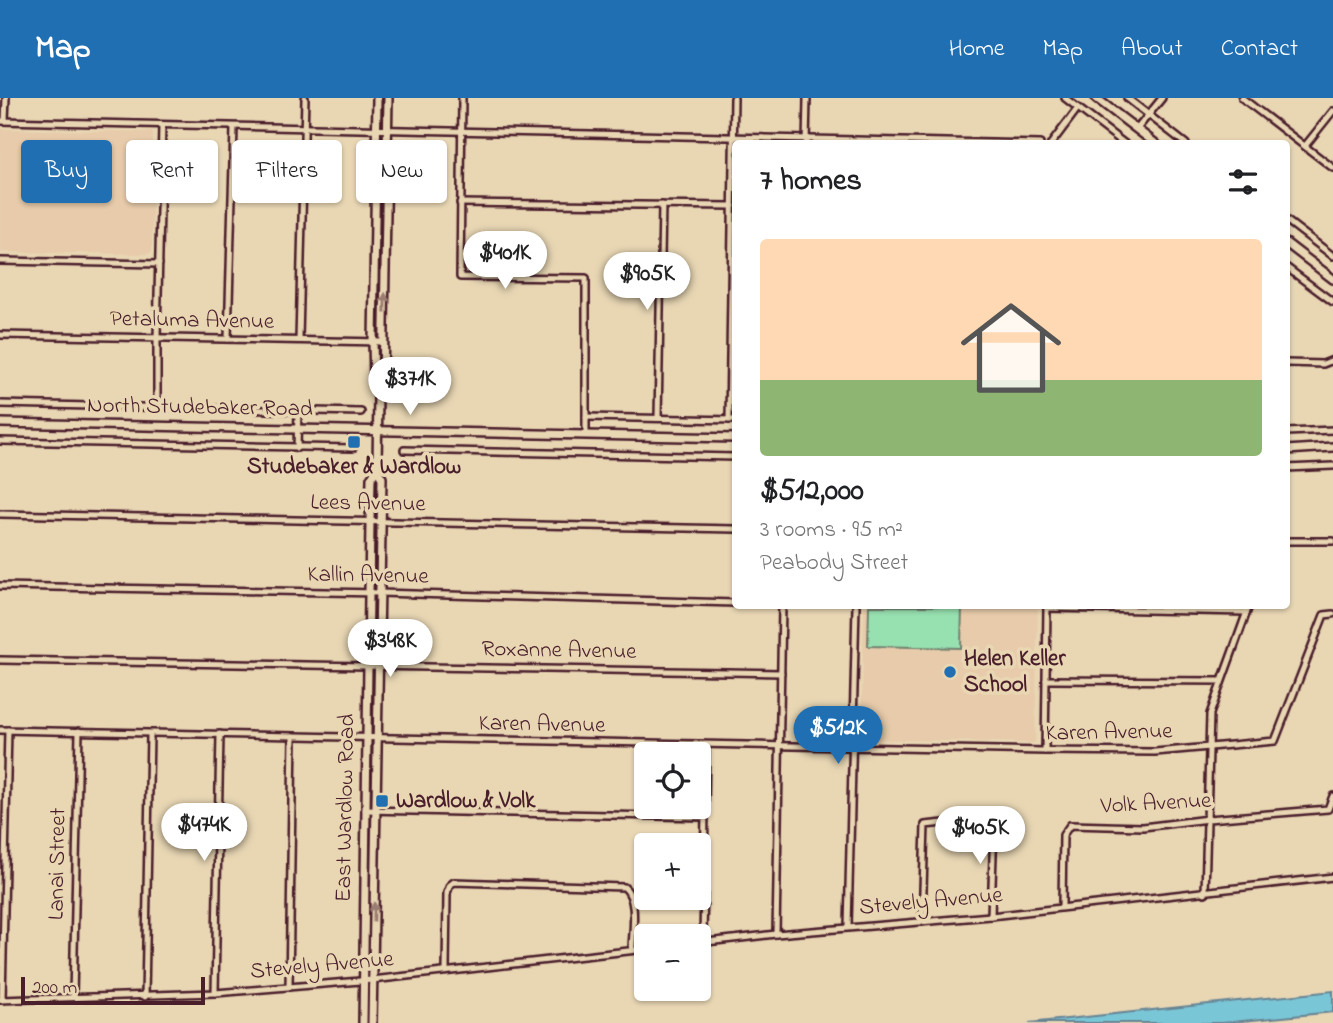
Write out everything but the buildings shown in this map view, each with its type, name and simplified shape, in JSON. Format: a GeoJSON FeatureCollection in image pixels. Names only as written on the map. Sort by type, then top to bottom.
{"type":"FeatureCollection","features":[{"type":"Feature","properties":{"kind":"main road","name":"East Wardlow Road"},"geometry":{"type":"LineString","coordinates":[[372,1023],[382,478],[377,469],[378,394],[374,382],[373,342],[377,98]]}},
{"type":"Feature","properties":{"kind":"main road","name":"East Wardlow Road"},"geometry":{"type":"LineString","coordinates":[[378,394],[383,384],[388,98]]}},
{"type":"Feature","properties":{"kind":"main road"},"geometry":{"type":"LineString","coordinates":[[1096,98],[1151,140]]}},
{"type":"Feature","properties":{"kind":"main road"},"geometry":{"type":"LineString","coordinates":[[1290,246],[1333,279]]}},
{"type":"Feature","properties":{"kind":"main road","name":"North Studebaker Road"},"geometry":{"type":"LineString","coordinates":[[0,423],[732,438]]}},
{"type":"Feature","properties":{"kind":"main road"},"geometry":{"type":"LineString","coordinates":[[1290,450],[1333,447]]}},
{"type":"Feature","properties":{"kind":"main road","name":"East Wardlow Road"},"geometry":{"type":"LineString","coordinates":[[363,1023],[371,478],[377,469]]}},
{"type":"Feature","properties":{"kind":"street"},"geometry":{"type":"LineString","coordinates":[[6,98],[3,121],[734,135],[806,140],[807,98]]}},
{"type":"Feature","properties":{"kind":"street"},"geometry":{"type":"LineString","coordinates":[[299,340],[305,98]]}},
{"type":"Feature","properties":{"kind":"street"},"geometry":{"type":"LineString","coordinates":[[462,98],[460,277],[586,278],[586,435]]}},
{"type":"Feature","properties":{"kind":"street"},"geometry":{"type":"LineString","coordinates":[[734,98],[734,140]]}},
{"type":"Feature","properties":{"kind":"street"},"geometry":{"type":"LineString","coordinates":[[1065,98],[1120,140]]}},
{"type":"Feature","properties":{"kind":"street"},"geometry":{"type":"LineString","coordinates":[[1126,98],[1181,140]]}},
{"type":"Feature","properties":{"kind":"street"},"geometry":{"type":"LineString","coordinates":[[1137,129],[1162,98]]}},
{"type":"Feature","properties":{"kind":"street"},"geometry":{"type":"LineString","coordinates":[[1242,98],[1250,100],[1333,168]]}},
{"type":"Feature","properties":{"kind":"street"},"geometry":{"type":"LineString","coordinates":[[1054,140],[1078,108]]}},
{"type":"Feature","properties":{"kind":"street"},"geometry":{"type":"LineString","coordinates":[[1305,146],[1333,111]]}},
{"type":"Feature","properties":{"kind":"street"},"geometry":{"type":"LineString","coordinates":[[157,407],[162,125]]}},
{"type":"Feature","properties":{"kind":"street"},"geometry":{"type":"LineString","coordinates":[[228,339],[234,127]]}},
{"type":"Feature","properties":{"kind":"street"},"geometry":{"type":"LineString","coordinates":[[460,203],[732,206]]}},
{"type":"Feature","properties":{"kind":"street"},"geometry":{"type":"LineString","coordinates":[[658,418],[662,205]]}},
{"type":"Feature","properties":{"kind":"street"},"geometry":{"type":"LineString","coordinates":[[1290,223],[1333,256]]}},
{"type":"Feature","properties":{"kind":"street"},"geometry":{"type":"LineString","coordinates":[[0,261],[159,264]]}},
{"type":"Feature","properties":{"kind":"street"},"geometry":{"type":"LineString","coordinates":[[1290,270],[1333,302]]}},
{"type":"Feature","properties":{"kind":"street","name":"Petaluma Avenue"},"geometry":{"type":"LineString","coordinates":[[0,335],[384,342]]}},
{"type":"Feature","properties":{"kind":"street"},"geometry":{"type":"LineString","coordinates":[[1290,363],[1323,364],[1333,360]]}},
{"type":"Feature","properties":{"kind":"street","name":"North Studebaker Road"},"geometry":{"type":"LineString","coordinates":[[0,404],[361,412]]}},
{"type":"Feature","properties":{"kind":"street"},"geometry":{"type":"LineString","coordinates":[[297,448],[298,411]]}},
{"type":"Feature","properties":{"kind":"street"},"geometry":{"type":"LineString","coordinates":[[586,417],[732,420]]}},
{"type":"Feature","properties":{"kind":"street"},"geometry":{"type":"LineString","coordinates":[[1290,432],[1333,430]]}},
{"type":"Feature","properties":{"kind":"street","name":"North Studebaker Road"},"geometry":{"type":"LineString","coordinates":[[0,441],[353,448]]}},
{"type":"Feature","properties":{"kind":"street"},"geometry":{"type":"LineString","coordinates":[[404,450],[732,457]]}},
{"type":"Feature","properties":{"kind":"street"},"geometry":{"type":"LineString","coordinates":[[1290,468],[1333,466]]}},
{"type":"Feature","properties":{"kind":"street","name":"Lees Avenue"},"geometry":{"type":"LineString","coordinates":[[0,514],[732,529]]}},
{"type":"Feature","properties":{"kind":"street"},"geometry":{"type":"LineString","coordinates":[[1290,541],[1333,541]]}},
{"type":"Feature","properties":{"kind":"street","name":"Kallin Avenue"},"geometry":{"type":"LineString","coordinates":[[0,586],[732,603]]}},
{"type":"Feature","properties":{"kind":"street"},"geometry":{"type":"LineString","coordinates":[[776,934],[782,609]]}},
{"type":"Feature","properties":{"kind":"street"},"geometry":{"type":"LineString","coordinates":[[849,928],[856,609]]}},
{"type":"Feature","properties":{"kind":"street"},"geometry":{"type":"LineString","coordinates":[[1045,751],[1047,609]]}},
{"type":"Feature","properties":{"kind":"street"},"geometry":{"type":"LineString","coordinates":[[1205,893],[1210,714],[1247,609]]}},
{"type":"Feature","properties":{"kind":"street","name":"Karen Avenue"},"geometry":{"type":"LineString","coordinates":[[711,746],[1155,752],[1275,741],[1325,615],[1333,614]]}},
{"type":"Feature","properties":{"kind":"street","name":"Roxanne Avenue"},"geometry":{"type":"LineString","coordinates":[[0,660],[781,673]]}},
{"type":"Feature","properties":{"kind":"street"},"geometry":{"type":"LineString","coordinates":[[1046,680],[1221,681]]}},
{"type":"Feature","properties":{"kind":"street","name":"Karen Avenue"},"geometry":{"type":"LineString","coordinates":[[0,730],[634,744]]}},
{"type":"Feature","properties":{"kind":"street"},"geometry":{"type":"LineString","coordinates":[[1,1000],[8,730]]}},
{"type":"Feature","properties":{"kind":"street","name":"Lanai Street"},"geometry":{"type":"LineString","coordinates":[[73,997],[79,731]]}},
{"type":"Feature","properties":{"kind":"street"},"geometry":{"type":"LineString","coordinates":[[145,997],[150,734]]}},
{"type":"Feature","properties":{"kind":"street"},"geometry":{"type":"LineString","coordinates":[[215,993],[220,734]]}},
{"type":"Feature","properties":{"kind":"street"},"geometry":{"type":"LineString","coordinates":[[289,987],[293,736]]}},
{"type":"Feature","properties":{"kind":"street","name":"Volk Avenue"},"geometry":{"type":"LineString","coordinates":[[1062,906],[1062,835],[1070,825],[1143,827],[1328,809],[1333,796]]}},
{"type":"Feature","properties":{"kind":"street"},"geometry":{"type":"LineString","coordinates":[[365,810],[634,815]]}},
{"type":"Feature","properties":{"kind":"street"},"geometry":{"type":"LineString","coordinates":[[701,924],[705,819]]}},
{"type":"Feature","properties":{"kind":"street"},"geometry":{"type":"LineString","coordinates":[[922,922],[925,825],[963,821],[994,825],[991,916]]}},
{"type":"Feature","properties":{"kind":"street","name":"Stevely Avenue"},"geometry":{"type":"LineString","coordinates":[[711,941],[991,916],[1333,877]]}},
{"type":"Feature","properties":{"kind":"street"},"geometry":{"type":"LineString","coordinates":[[446,971],[447,893],[454,882],[624,887],[631,895],[633,903],[632,950]]}},
{"type":"Feature","properties":{"kind":"street","name":"Stevely Avenue"},"geometry":{"type":"LineString","coordinates":[[1,1000],[215,993],[372,980],[632,950]]}},
{"type":"Feature","properties":{"kind":"shaded area"},"geometry":{"type":"Polygon","coordinates":[[[0,129],[153,132],[153,140],[126,140],[126,203],[152,203],[152,251],[148,254],[0,252],[0,129]]]}},
{"type":"Feature","properties":{"kind":"shaded area","name":"Helen Keller School"},"geometry":{"type":"Polygon","coordinates":[[[864,609],[1038,609],[1035,743],[861,739],[864,609]]]}},
{"type":"Feature","properties":{"kind":"green space"},"geometry":{"type":"Polygon","coordinates":[[[869,609],[962,609],[961,648],[868,646],[869,609]]]}},
{"type":"Feature","properties":{"kind":"water"},"geometry":{"type":"Polygon","coordinates":[[[1333,991],[1333,1012],[1222,1023],[1029,1023],[1333,991]]]}},
{"type":"Feature","properties":{"kind":"place","name":"Studebaker & Wardlow"},"geometry":{"type":"Point","coordinates":[354,442]}},
{"type":"Feature","properties":{"kind":"place","name":"Helen Keller School"},"geometry":{"type":"Point","coordinates":[950,672]}},
{"type":"Feature","properties":{"kind":"place","name":"Wardlow & Volk"},"geometry":{"type":"Point","coordinates":[382,801]}}]}
